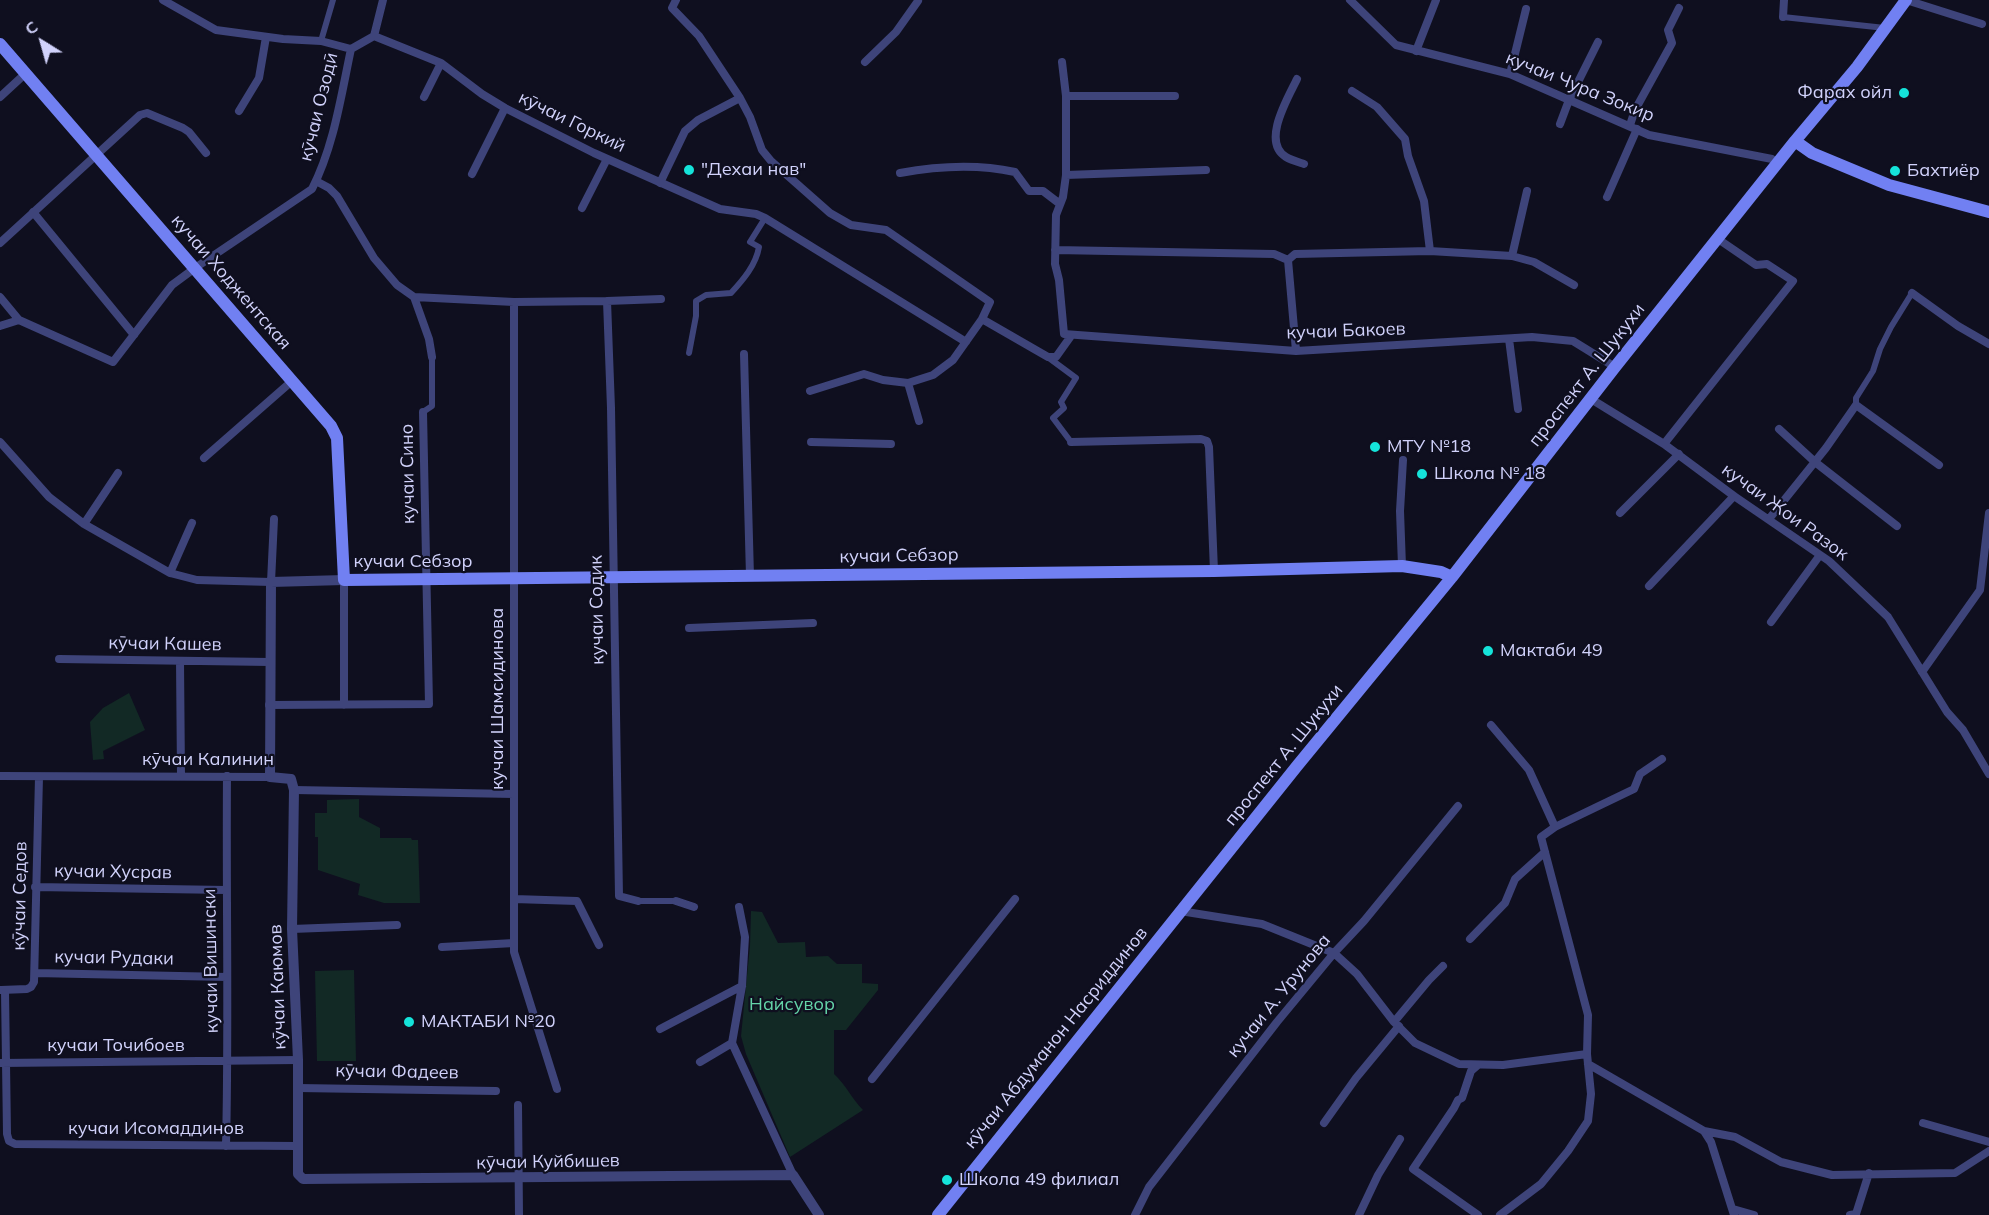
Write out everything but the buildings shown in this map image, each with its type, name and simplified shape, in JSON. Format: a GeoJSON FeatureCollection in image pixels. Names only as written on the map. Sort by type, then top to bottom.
{"type":"FeatureCollection","features":[{"type":"Feature","properties":{"kind":"main road","name":"проспект А. Шукухи"},"geometry":{"type":"LineString","coordinates":[[1180,911],[1452,577],[1795,141],[1857,67],[1906,0]]}},
{"type":"Feature","properties":{"kind":"main road","name":"кучаи Ходжентская"},"geometry":{"type":"LineString","coordinates":[[0,44],[331,426],[337,438],[344,580]]}},
{"type":"Feature","properties":{"kind":"main road"},"geometry":{"type":"LineString","coordinates":[[1795,141],[1812,153],[1889,185],[1989,212]]}},
{"type":"Feature","properties":{"kind":"main road","name":"кучаи Себзор"},"geometry":{"type":"LineString","coordinates":[[344,580],[1214,571],[1402,566],[1441,572],[1452,577]]}},
{"type":"Feature","properties":{"kind":"main road","name":"кӯчаи Абдуманон Насриддинов"},"geometry":{"type":"LineString","coordinates":[[938,1215],[1180,911]]}},
{"type":"Feature","properties":{"kind":"street"},"geometry":{"type":"LineString","coordinates":[[163,0],[216,30],[321,41],[351,49]]}},
{"type":"Feature","properties":{"kind":"street"},"geometry":{"type":"LineString","coordinates":[[321,41],[333,0]]}},
{"type":"Feature","properties":{"kind":"street"},"geometry":{"type":"LineString","coordinates":[[374,36],[383,0]]}},
{"type":"Feature","properties":{"kind":"street"},"geometry":{"type":"LineString","coordinates":[[676,0],[672,8],[699,36],[740,98],[750,117],[762,150],[771,161],[830,213],[851,225],[886,230],[990,302],[982,319],[953,360],[933,375],[908,383],[883,380],[864,374],[810,391]]}},
{"type":"Feature","properties":{"kind":"street","name":"кучаи Чура Зокир"},"geometry":{"type":"LineString","coordinates":[[1350,0],[1396,45],[1510,74],[1649,135],[1772,159],[1778,163]]}},
{"type":"Feature","properties":{"kind":"street"},"geometry":{"type":"LineString","coordinates":[[1416,51],[1436,0]]}},
{"type":"Feature","properties":{"kind":"street"},"geometry":{"type":"LineString","coordinates":[[1784,0],[1783,16],[1886,28]]}},
{"type":"Feature","properties":{"kind":"street"},"geometry":{"type":"LineString","coordinates":[[1906,0],[1982,24]]}},
{"type":"Feature","properties":{"kind":"street"},"geometry":{"type":"LineString","coordinates":[[865,62],[896,32],[918,1]]}},
{"type":"Feature","properties":{"kind":"street"},"geometry":{"type":"LineString","coordinates":[[1607,198],[1633,127],[1635,110],[1672,44],[1668,30],[1679,8]]}},
{"type":"Feature","properties":{"kind":"street"},"geometry":{"type":"LineString","coordinates":[[1510,74],[1526,9]]}},
{"type":"Feature","properties":{"kind":"street","name":"кӯчаи Озодӣ"},"geometry":{"type":"LineString","coordinates":[[0,297],[19,320],[113,362],[172,285],[312,189],[322,170],[351,49],[374,36]]}},
{"type":"Feature","properties":{"kind":"street","name":"кӯчаи Горкий"},"geometry":{"type":"LineString","coordinates":[[374,36],[441,63],[505,108],[607,159],[720,209],[756,214],[765,218],[966,342]]}},
{"type":"Feature","properties":{"kind":"street"},"geometry":{"type":"LineString","coordinates":[[239,111],[260,78],[266,37]]}},
{"type":"Feature","properties":{"kind":"street"},"geometry":{"type":"LineString","coordinates":[[1560,124],[1569,100],[1598,42]]}},
{"type":"Feature","properties":{"kind":"street"},"geometry":{"type":"LineString","coordinates":[[1048,357],[1056,357],[1071,336],[1064,334],[1059,280],[1055,264],[1056,215],[1063,197],[1066,175],[1066,96],[1062,62]]}},
{"type":"Feature","properties":{"kind":"street"},"geometry":{"type":"LineString","coordinates":[[424,97],[441,63]]}},
{"type":"Feature","properties":{"kind":"street"},"geometry":{"type":"LineString","coordinates":[[0,97],[26,74]]}},
{"type":"Feature","properties":{"kind":"street"},"geometry":{"type":"LineString","coordinates":[[1298,79],[1274,135],[1277,147],[1285,157],[1304,164]]}},
{"type":"Feature","properties":{"kind":"street"},"geometry":{"type":"LineString","coordinates":[[1352,91],[1377,107],[1405,139],[1408,156],[1424,201],[1431,251]]}},
{"type":"Feature","properties":{"kind":"street"},"geometry":{"type":"LineString","coordinates":[[1066,96],[1175,96]]}},
{"type":"Feature","properties":{"kind":"street"},"geometry":{"type":"LineString","coordinates":[[660,183],[685,131],[698,120],[740,98]]}},
{"type":"Feature","properties":{"kind":"street"},"geometry":{"type":"LineString","coordinates":[[472,174],[505,108]]}},
{"type":"Feature","properties":{"kind":"street"},"geometry":{"type":"LineString","coordinates":[[0,243],[140,115],[147,113],[183,128],[206,153]]}},
{"type":"Feature","properties":{"kind":"street"},"geometry":{"type":"LineString","coordinates":[[582,208],[607,159]]}},
{"type":"Feature","properties":{"kind":"street"},"geometry":{"type":"LineString","coordinates":[[900,173],[929,168],[995,168],[1015,172],[1029,191],[1043,192],[1060,204]]}},
{"type":"Feature","properties":{"kind":"street"},"geometry":{"type":"LineString","coordinates":[[1066,175],[1206,170]]}},
{"type":"Feature","properties":{"kind":"street"},"geometry":{"type":"LineString","coordinates":[[316,181],[329,188],[337,196],[374,258],[397,285],[414,297],[514,303],[661,299]]}},
{"type":"Feature","properties":{"kind":"street"},"geometry":{"type":"LineString","coordinates":[[1512,256],[1527,191]]}},
{"type":"Feature","properties":{"kind":"street"},"geometry":{"type":"LineString","coordinates":[[33,212],[134,335]]}},
{"type":"Feature","properties":{"kind":"street"},"geometry":{"type":"LineString","coordinates":[[688,353],[696,316],[696,300],[706,295],[731,293],[742,282],[758,256],[759,248],[750,242],[765,218]]}},
{"type":"Feature","properties":{"kind":"street"},"geometry":{"type":"LineString","coordinates":[[1664,444],[1793,281],[1767,264],[1756,265],[1718,239]]}},
{"type":"Feature","properties":{"kind":"street"},"geometry":{"type":"LineString","coordinates":[[1055,250],[1274,254],[1288,260]]}},
{"type":"Feature","properties":{"kind":"street"},"geometry":{"type":"LineString","coordinates":[[1288,260],[1295,254],[1431,251],[1512,256],[1534,262],[1574,285]]}},
{"type":"Feature","properties":{"kind":"street"},"geometry":{"type":"LineString","coordinates":[[1288,260],[1296,351]]}},
{"type":"Feature","properties":{"kind":"street"},"geometry":{"type":"LineString","coordinates":[[1768,519],[1815,462],[1856,405],[1856,398],[1873,371],[1880,349],[1891,327],[1912,293],[1958,326],[1989,344]]}},
{"type":"Feature","properties":{"kind":"street"},"geometry":{"type":"LineString","coordinates":[[414,297],[429,339],[432,357]]}},
{"type":"Feature","properties":{"kind":"street","name":"кучаи Содик"},"geometry":{"type":"LineString","coordinates":[[608,301],[619,896],[638,901],[676,902],[694,907]]}},
{"type":"Feature","properties":{"kind":"street","name":"кучаи Шамсидинова"},"geometry":{"type":"LineString","coordinates":[[514,303],[514,952],[557,1089]]}},
{"type":"Feature","properties":{"kind":"street"},"geometry":{"type":"LineString","coordinates":[[982,319],[1048,357],[1076,378],[1061,402],[1064,408],[1053,418],[1071,442],[1200,439],[1207,441],[1214,571]]}},
{"type":"Feature","properties":{"kind":"street"},"geometry":{"type":"LineString","coordinates":[[0,326],[19,320]]}},
{"type":"Feature","properties":{"kind":"street","name":"кучаи Бакоев"},"geometry":{"type":"LineString","coordinates":[[1071,336],[1296,351],[1532,337],[1573,341],[1616,367]]}},
{"type":"Feature","properties":{"kind":"street"},"geometry":{"type":"LineString","coordinates":[[1509,339],[1518,409]]}},
{"type":"Feature","properties":{"kind":"street"},"geometry":{"type":"LineString","coordinates":[[744,354],[750,576]]}},
{"type":"Feature","properties":{"kind":"street","name":"кучаи Сино"},"geometry":{"type":"LineString","coordinates":[[344,705],[429,704],[423,412],[432,406],[432,357]]}},
{"type":"Feature","properties":{"kind":"street"},"geometry":{"type":"LineString","coordinates":[[204,458],[292,381]]}},
{"type":"Feature","properties":{"kind":"street"},"geometry":{"type":"LineString","coordinates":[[908,383],[920,421]]}},
{"type":"Feature","properties":{"kind":"street","name":"кучаи Жои Разок"},"geometry":{"type":"LineString","coordinates":[[1591,399],[1664,444],[1734,496],[1829,561],[1887,617],[1947,712],[1963,730],[1989,774]]}},
{"type":"Feature","properties":{"kind":"street"},"geometry":{"type":"LineString","coordinates":[[1856,405],[1939,465]]}},
{"type":"Feature","properties":{"kind":"street"},"geometry":{"type":"LineString","coordinates":[[1779,429],[1815,462],[1897,526]]}},
{"type":"Feature","properties":{"kind":"street"},"geometry":{"type":"LineString","coordinates":[[0,442],[49,497],[84,524],[170,573],[197,580],[271,582],[344,580],[344,705],[269,705]]}},
{"type":"Feature","properties":{"kind":"street"},"geometry":{"type":"LineString","coordinates":[[811,442],[891,444]]}},
{"type":"Feature","properties":{"kind":"street"},"geometry":{"type":"LineString","coordinates":[[1620,513],[1678,454]]}},
{"type":"Feature","properties":{"kind":"street"},"geometry":{"type":"LineString","coordinates":[[1402,566],[1400,511],[1403,459]]}},
{"type":"Feature","properties":{"kind":"street"},"geometry":{"type":"LineString","coordinates":[[84,524],[118,473]]}},
{"type":"Feature","properties":{"kind":"street"},"geometry":{"type":"LineString","coordinates":[[1649,586],[1734,496]]}},
{"type":"Feature","properties":{"kind":"street"},"geometry":{"type":"LineString","coordinates":[[1922,672],[1980,590],[1989,513]]}},
{"type":"Feature","properties":{"kind":"street"},"geometry":{"type":"LineString","coordinates":[[270,777],[269,705],[274,519]]}},
{"type":"Feature","properties":{"kind":"street"},"geometry":{"type":"LineString","coordinates":[[170,573],[192,523]]}},
{"type":"Feature","properties":{"kind":"street"},"geometry":{"type":"LineString","coordinates":[[1771,622],[1820,555]]}},
{"type":"Feature","properties":{"kind":"street"},"geometry":{"type":"LineString","coordinates":[[689,628],[813,623]]}},
{"type":"Feature","properties":{"kind":"street","name":"кӯчаи Кашев"},"geometry":{"type":"LineString","coordinates":[[59,659],[270,662]]}},
{"type":"Feature","properties":{"kind":"street"},"geometry":{"type":"LineString","coordinates":[[180,661],[181,776]]}},
{"type":"Feature","properties":{"kind":"street"},"geometry":{"type":"LineString","coordinates":[[1491,725],[1529,770],[1555,827]]}},
{"type":"Feature","properties":{"kind":"street"},"geometry":{"type":"LineString","coordinates":[[1500,1215],[1540,1184],[1568,1152],[1588,1121],[1591,1094],[1587,1059],[1588,1016],[1541,837],[1555,827],[1634,789],[1640,774],[1662,759]]}},
{"type":"Feature","properties":{"kind":"street","name":"кучаи Вишински"},"geometry":{"type":"LineString","coordinates":[[226,1146],[228,776]]}},
{"type":"Feature","properties":{"kind":"street","name":"кӯчаи Калинин"},"geometry":{"type":"LineString","coordinates":[[0,777],[270,777],[291,778],[294,790]]}},
{"type":"Feature","properties":{"kind":"street","name":"кӯчаи Седов"},"geometry":{"type":"LineString","coordinates":[[2,990],[31,987],[35,973],[39,777]]}},
{"type":"Feature","properties":{"kind":"street"},"geometry":{"type":"LineString","coordinates":[[294,790],[514,794]]}},
{"type":"Feature","properties":{"kind":"street","name":"кӯчаи Каюмов"},"geometry":{"type":"LineString","coordinates":[[294,790],[292,929],[298,1060],[297,1146],[298,1174],[303,1179]]}},
{"type":"Feature","properties":{"kind":"street","name":"кучаи А. Урунова"},"geometry":{"type":"LineString","coordinates":[[1135,1215],[1149,1187],[1277,1022],[1334,953],[1364,921],[1458,806]]}},
{"type":"Feature","properties":{"kind":"street"},"geometry":{"type":"LineString","coordinates":[[1470,939],[1505,903],[1515,879],[1545,852]]}},
{"type":"Feature","properties":{"kind":"street","name":"кучаи Хусрав"},"geometry":{"type":"LineString","coordinates":[[35,887],[226,890]]}},
{"type":"Feature","properties":{"kind":"street"},"geometry":{"type":"LineString","coordinates":[[514,899],[577,901],[599,945]]}},
{"type":"Feature","properties":{"kind":"street"},"geometry":{"type":"LineString","coordinates":[[872,1079],[1015,899]]}},
{"type":"Feature","properties":{"kind":"street"},"geometry":{"type":"LineString","coordinates":[[739,907],[745,937],[742,986],[732,1043],[793,1176],[819,1215]]}},
{"type":"Feature","properties":{"kind":"street"},"geometry":{"type":"LineString","coordinates":[[1180,911],[1262,924],[1334,953],[1357,974],[1396,1024],[1415,1043],[1445,1059],[1460,1064],[1478,1065],[1587,1059],[1704,1131],[1735,1137],[1781,1162],[1833,1175],[1955,1173],[1989,1151]]}},
{"type":"Feature","properties":{"kind":"street"},"geometry":{"type":"LineString","coordinates":[[292,929],[397,925]]}},
{"type":"Feature","properties":{"kind":"street"},"geometry":{"type":"LineString","coordinates":[[442,946],[514,943]]}},
{"type":"Feature","properties":{"kind":"street"},"geometry":{"type":"LineString","coordinates":[[1324,1123],[1429,980],[1443,966]]}},
{"type":"Feature","properties":{"kind":"street","name":"кучаи Рудаки"},"geometry":{"type":"LineString","coordinates":[[35,973],[227,977]]}},
{"type":"Feature","properties":{"kind":"street"},"geometry":{"type":"LineString","coordinates":[[660,1029],[742,986]]}},
{"type":"Feature","properties":{"kind":"street"},"geometry":{"type":"LineString","coordinates":[[2,990],[4,1063]]}},
{"type":"Feature","properties":{"kind":"street"},"geometry":{"type":"LineString","coordinates":[[700,1062],[732,1043]]}},
{"type":"Feature","properties":{"kind":"street","name":"кучаи Точибоев"},"geometry":{"type":"LineString","coordinates":[[4,1063],[298,1060]]}},
{"type":"Feature","properties":{"kind":"street","name":"кучаи Исомаддинов"},"geometry":{"type":"LineString","coordinates":[[4,1063],[7,1134],[9,1141],[15,1144],[297,1146]]}},
{"type":"Feature","properties":{"kind":"street"},"geometry":{"type":"LineString","coordinates":[[1478,1065],[1471,1071],[1462,1098],[1458,1100],[1413,1169],[1478,1215]]}},
{"type":"Feature","properties":{"kind":"street","name":"кӯчаи Фадеев"},"geometry":{"type":"LineString","coordinates":[[298,1088],[496,1091]]}},
{"type":"Feature","properties":{"kind":"street"},"geometry":{"type":"LineString","coordinates":[[518,1105],[519,1215]]}},
{"type":"Feature","properties":{"kind":"street"},"geometry":{"type":"LineString","coordinates":[[1923,1123],[1989,1142]]}},
{"type":"Feature","properties":{"kind":"street"},"geometry":{"type":"LineString","coordinates":[[1704,1131],[1711,1142],[1733,1212],[1754,1215]]}},
{"type":"Feature","properties":{"kind":"street"},"geometry":{"type":"LineString","coordinates":[[1359,1215],[1378,1175],[1401,1139]]}},
{"type":"Feature","properties":{"kind":"street"},"geometry":{"type":"LineString","coordinates":[[1850,1215],[1856,1214],[1869,1173]]}},
{"type":"Feature","properties":{"kind":"street","name":"кӯчаи Куйбишев"},"geometry":{"type":"LineString","coordinates":[[303,1179],[793,1176]]}},
{"type":"Feature","properties":{"kind":"green space"},"geometry":{"type":"Polygon","coordinates":[[[129,693],[145,730],[103,751],[104,759],[93,760],[90,722],[103,708],[129,693]]]}},
{"type":"Feature","properties":{"kind":"green space"},"geometry":{"type":"Polygon","coordinates":[[[359,799],[359,817],[380,828],[380,838],[418,840],[420,903],[384,903],[358,895],[360,884],[318,870],[315,813],[327,813],[327,800],[359,799]]]}},
{"type":"Feature","properties":{"kind":"green space","name":"Найсувор"},"geometry":{"type":"Polygon","coordinates":[[[751,911],[762,912],[778,943],[805,942],[806,957],[828,956],[837,964],[862,964],[862,983],[878,984],[878,990],[846,1030],[834,1030],[834,1074],[863,1110],[790,1157],[746,1054],[741,1036],[751,911]]]}},
{"type":"Feature","properties":{"kind":"green space"},"geometry":{"type":"Polygon","coordinates":[[[354,970],[356,1061],[317,1061],[315,971],[354,970]]]}},
{"type":"Feature","properties":{"kind":"place","name":"Фарах ойл"},"geometry":{"type":"Point","coordinates":[1904,93]}},
{"type":"Feature","properties":{"kind":"place","name":"\"Дехаи нав\""},"geometry":{"type":"Point","coordinates":[689,170]}},
{"type":"Feature","properties":{"kind":"place","name":"Бахтиёр"},"geometry":{"type":"Point","coordinates":[1895,171]}},
{"type":"Feature","properties":{"kind":"place","name":"МТУ №18"},"geometry":{"type":"Point","coordinates":[1375,447]}},
{"type":"Feature","properties":{"kind":"place","name":"Школа № 18"},"geometry":{"type":"Point","coordinates":[1422,474]}},
{"type":"Feature","properties":{"kind":"place","name":"Мактаби 49"},"geometry":{"type":"Point","coordinates":[1488,651]}},
{"type":"Feature","properties":{"kind":"place","name":"МАКТАБИ №20"},"geometry":{"type":"Point","coordinates":[409,1022]}},
{"type":"Feature","properties":{"kind":"place","name":"Школа 49 филиал"},"geometry":{"type":"Point","coordinates":[947,1180]}}]}
